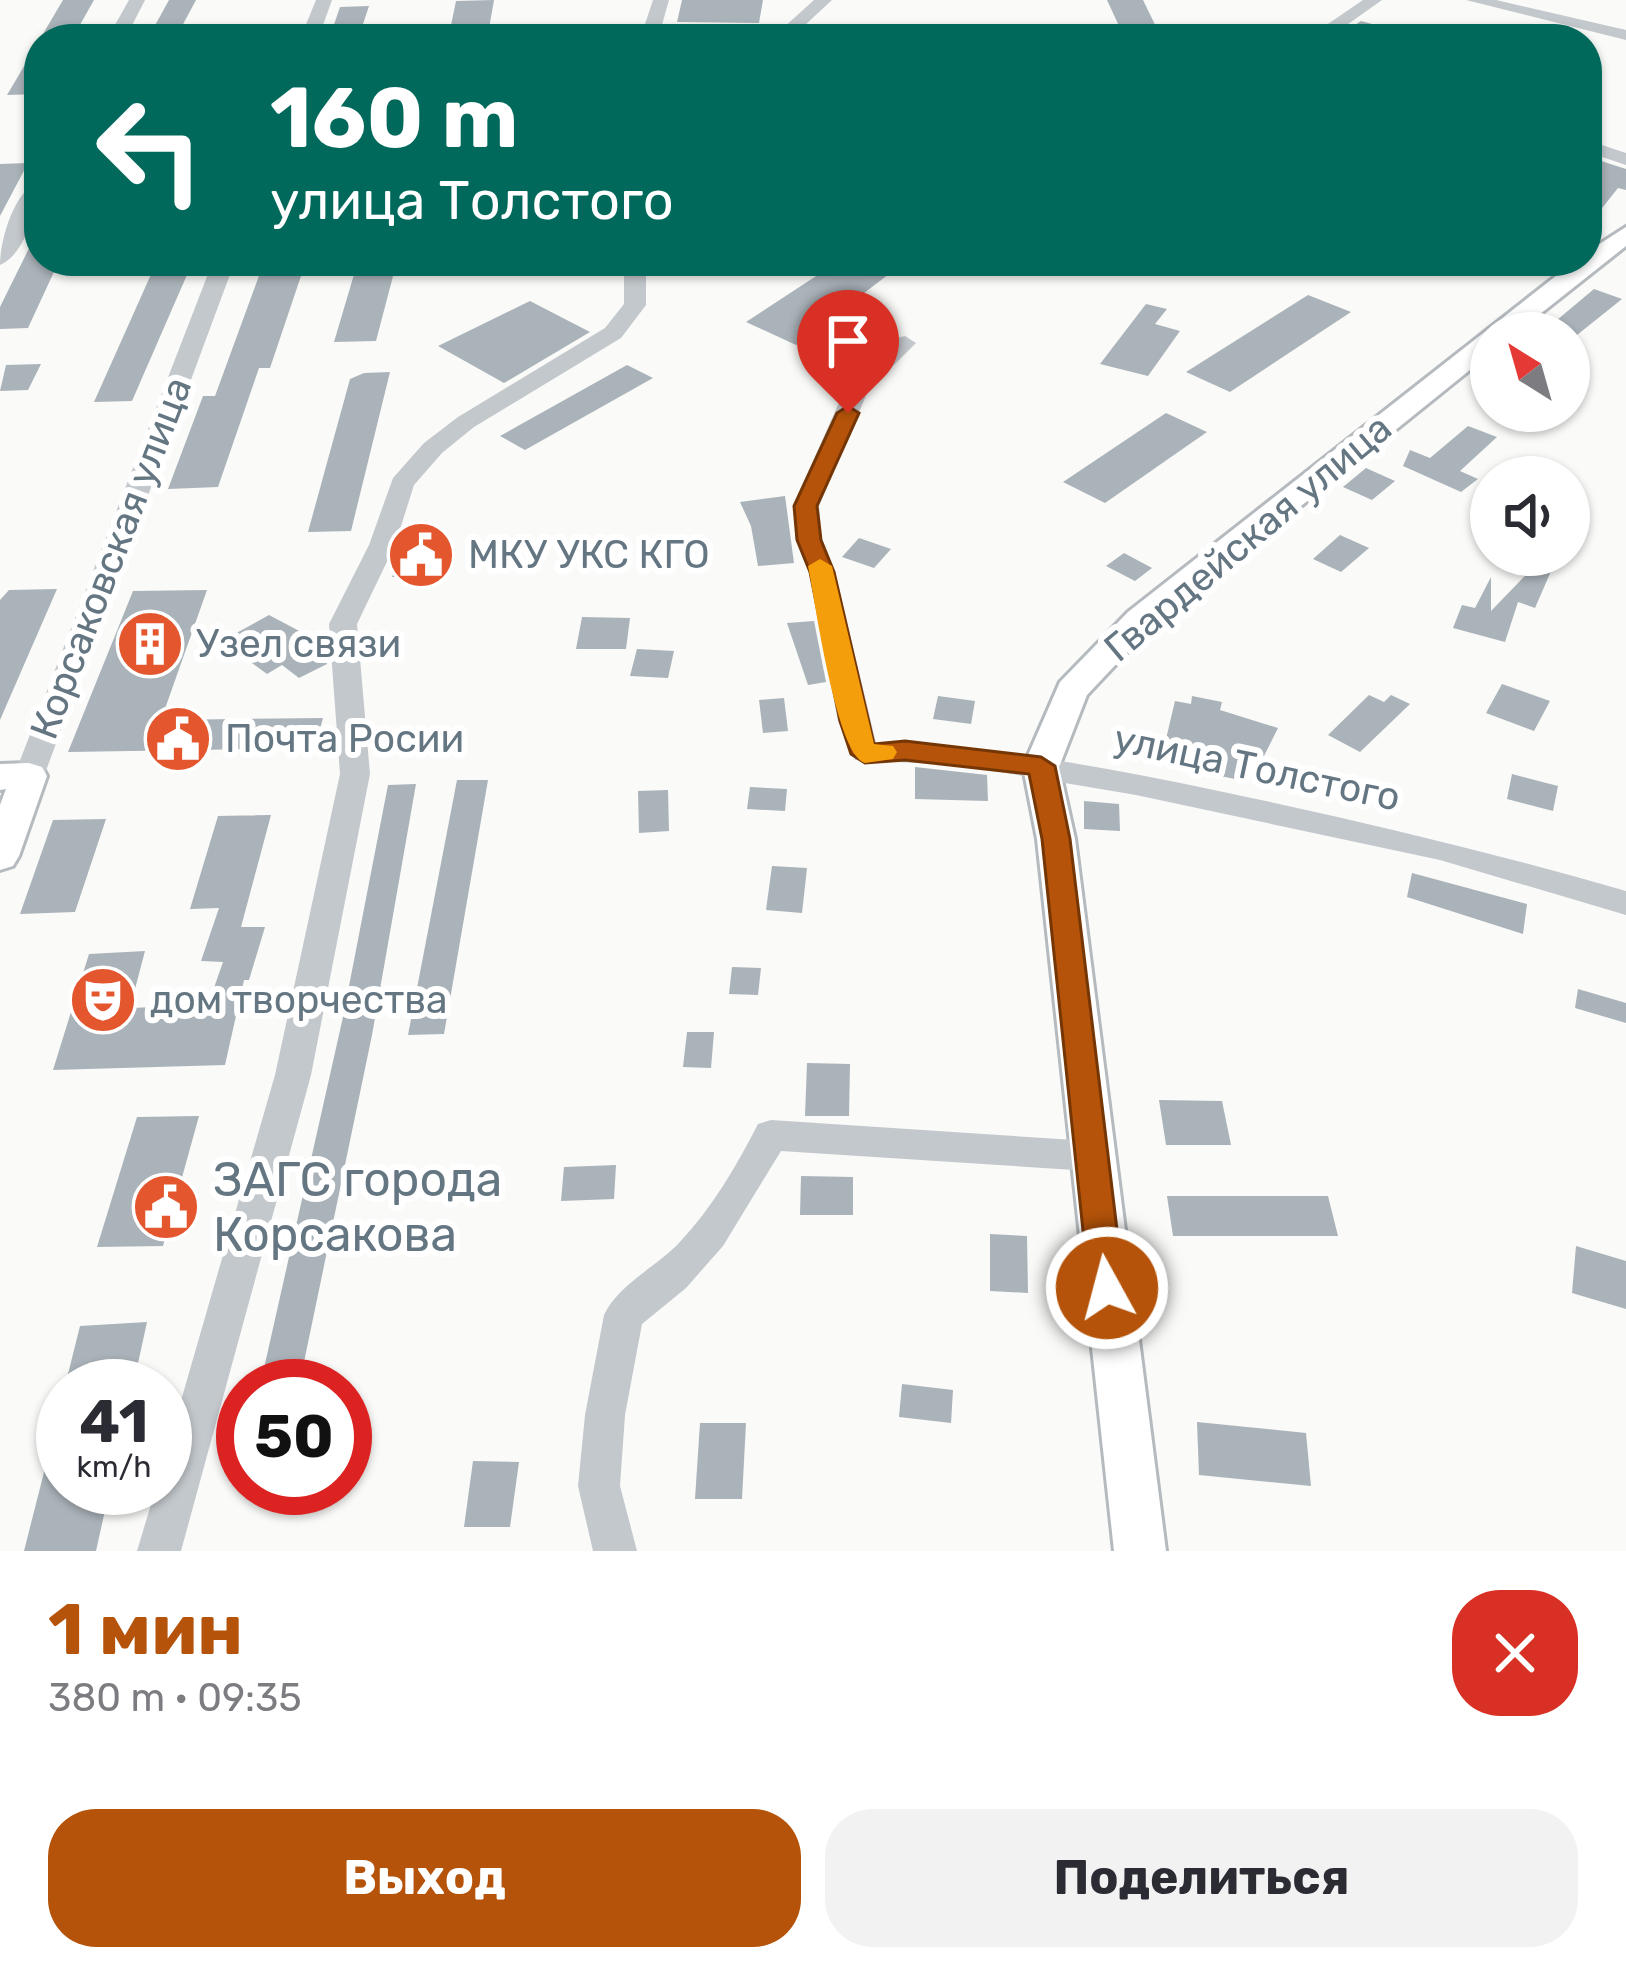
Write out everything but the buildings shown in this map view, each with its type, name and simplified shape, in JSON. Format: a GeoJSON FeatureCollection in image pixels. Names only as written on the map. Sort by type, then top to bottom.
{"type":"FeatureCollection","features":[{"type":"Feature","properties":{"kind":"main road"},"geometry":{"type":"LineString","coordinates":[[1602,253],[1626,234]]}},
{"type":"Feature","properties":{"kind":"main road"},"geometry":{"type":"LineString","coordinates":[[1526,312],[1572,276]]}},
{"type":"Feature","properties":{"kind":"main road","name":"Гвардейская улица"},"geometry":{"type":"LineString","coordinates":[[1041,766],[1072,690],[1140,619],[1470,357]]}},
{"type":"Feature","properties":{"kind":"main road"},"geometry":{"type":"LineString","coordinates":[[1041,766],[1056,839],[1140,1551]]}},
{"type":"Feature","properties":{"kind":"main road","name":"Корсаковская улица"},"geometry":{"type":"LineString","coordinates":[[0,856],[15,776]]}},
{"type":"Feature","properties":{"kind":"street"},"geometry":{"type":"LineString","coordinates":[[797,24],[824,0]]}},
{"type":"Feature","properties":{"kind":"street"},"geometry":{"type":"LineString","coordinates":[[1338,24],[1374,0]]}},
{"type":"Feature","properties":{"kind":"street"},"geometry":{"type":"LineString","coordinates":[[1474,0],[1578,24]]}},
{"type":"Feature","properties":{"kind":"street"},"geometry":{"type":"LineString","coordinates":[[0,259],[24,214]]}},
{"type":"Feature","properties":{"kind":"street","name":"Корсаковская улица"},"geometry":{"type":"LineString","coordinates":[[15,776],[218,276]]}},
{"type":"Feature","properties":{"kind":"street"},"geometry":{"type":"LineString","coordinates":[[160,1551],[293,1075],[355,774],[343,625],[382,545],[402,483],[466,422],[613,333],[635,305],[635,276]]}},
{"type":"Feature","properties":{"kind":"street","name":"улица Толстого"},"geometry":{"type":"LineString","coordinates":[[905,344],[857,389],[839,440],[806,506],[809,540],[822,572],[853,721],[863,745],[1041,766],[1439,849],[1626,903]]}},
{"type":"Feature","properties":{"kind":"street"},"geometry":{"type":"LineString","coordinates":[[615,1551],[599,1486],[605,1414],[624,1315],[652,1294],[727,1218],[771,1135],[1090,1156]]}},
{"type":"Feature","properties":{"kind":"slow traffic"},"geometry":{"type":"LineString","coordinates":[[820,566],[853,721],[865,754],[884,752]]}},
{"type":"Feature","properties":{"kind":"place","name":"МКУ УКС КГО"},"geometry":{"type":"Point","coordinates":[421,555]}},
{"type":"Feature","properties":{"kind":"place","name":"Узел связи"},"geometry":{"type":"Point","coordinates":[150,644]}},
{"type":"Feature","properties":{"kind":"place","name":"Почта Росии"},"geometry":{"type":"Point","coordinates":[178,739]}},
{"type":"Feature","properties":{"kind":"place","name":"дом творчества"},"geometry":{"type":"Point","coordinates":[103,1000]}},
{"type":"Feature","properties":{"kind":"place","name":"ЗАГС города Корсакова"},"geometry":{"type":"Point","coordinates":[166,1207]}},
{"type":"Feature","properties":{"kind":"route"},"geometry":{"type":"LineString","coordinates":[[848,413],[829,464],[813,484],[806,506],[809,540],[822,572],[853,721],[865,754],[905,751],[1041,766],[1056,839],[1107,1288]]}}]}
